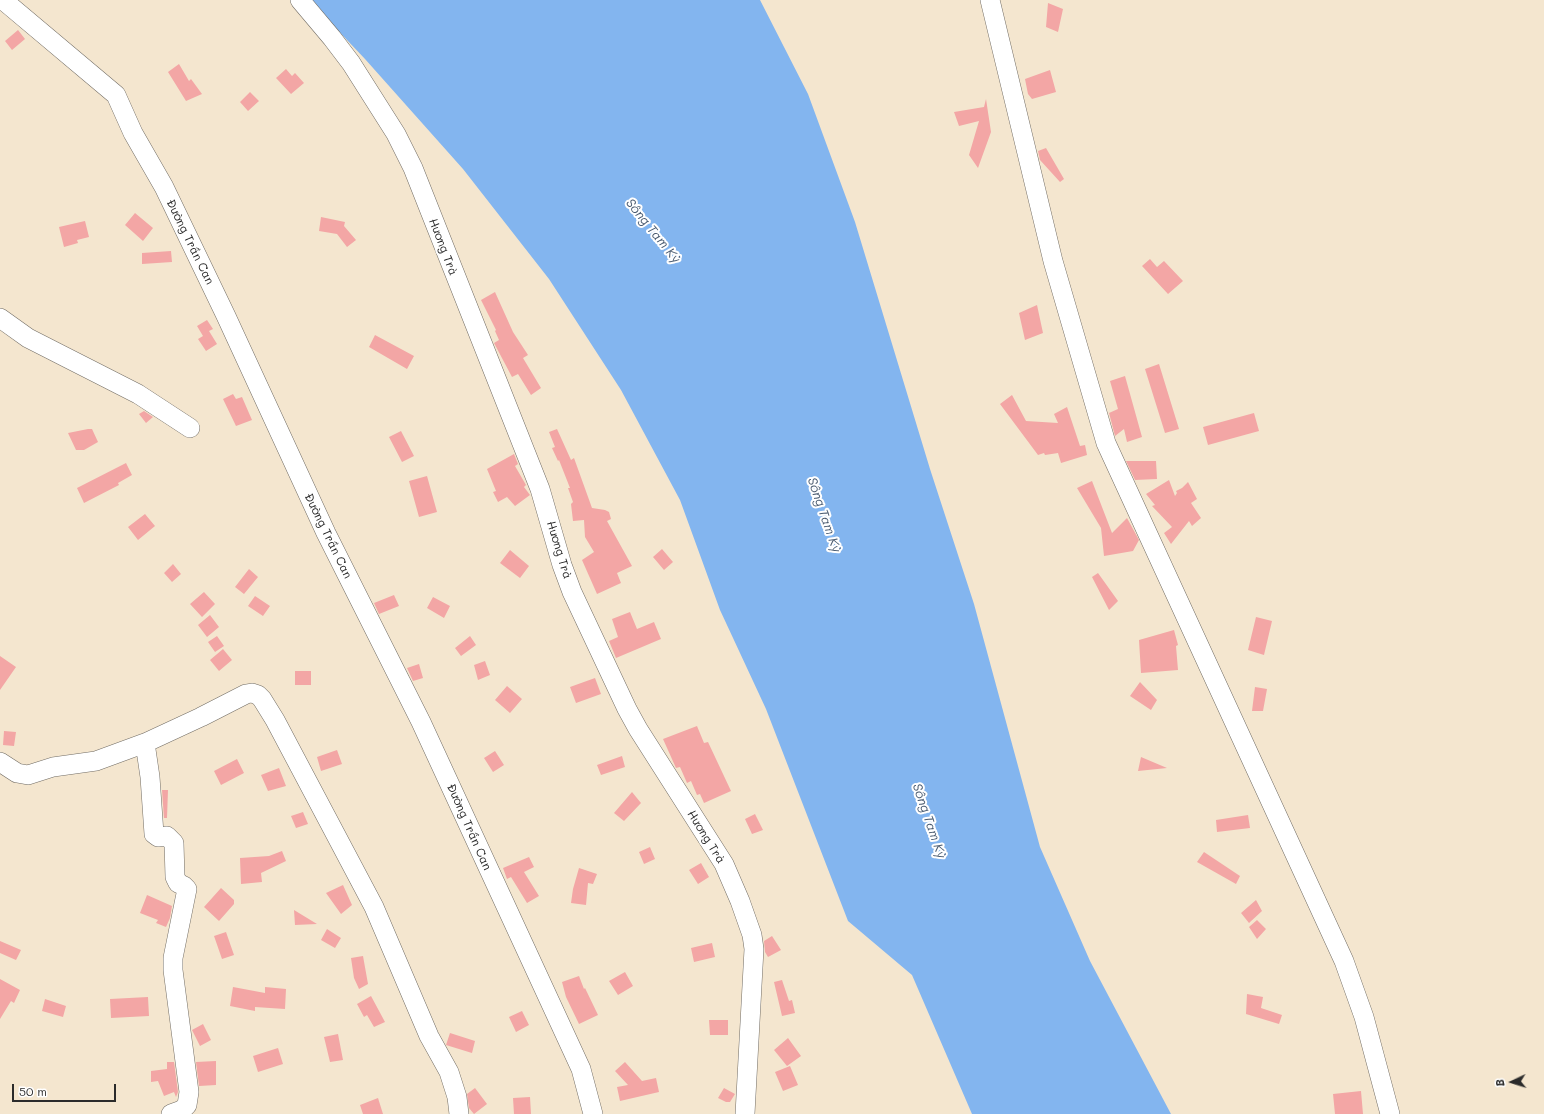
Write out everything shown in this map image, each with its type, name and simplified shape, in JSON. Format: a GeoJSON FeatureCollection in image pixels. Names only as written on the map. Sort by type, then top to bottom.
{"type":"FeatureCollection","features":[{"type":"Feature","properties":{"kind":"street","name":"Đường Trần Can"},"geometry":{"type":"LineString","coordinates":[[3,0],[116,95],[132,133],[164,187],[226,316],[326,533],[421,722],[580,1069],[593,1114]]}},
{"type":"Feature","properties":{"kind":"street","name":"Hương Trà"},"geometry":{"type":"LineString","coordinates":[[300,0],[351,63],[396,134],[412,168],[540,489],[562,565],[572,592],[627,709],[638,729],[724,864],[740,901],[749,925],[754,949],[745,1114]]}},
{"type":"Feature","properties":{"kind":"street"},"geometry":{"type":"LineString","coordinates":[[990,0],[1054,261],[1106,443],[1344,962],[1364,1017],[1390,1114]]}},
{"type":"Feature","properties":{"kind":"street"},"geometry":{"type":"LineString","coordinates":[[0,318],[28,338],[138,394],[190,428]]}},
{"type":"Feature","properties":{"kind":"street"},"geometry":{"type":"LineString","coordinates":[[0,762],[17,773],[28,775],[53,767],[96,761],[145,743],[246,694],[252,693],[258,695],[262,699],[318,798],[374,907],[429,1036],[449,1072],[457,1097],[459,1114]]}},
{"type":"Feature","properties":{"kind":"street"},"geometry":{"type":"LineString","coordinates":[[145,743],[150,777],[154,834],[158,837],[167,836],[174,843],[175,877],[178,883],[184,886],[187,893],[173,958],[173,970],[189,1092],[187,1106],[182,1110],[171,1114]]}},
{"type":"Feature","properties":{"kind":"water","name":"Sông Tam Kỳ"},"geometry":{"type":"Polygon","coordinates":[[[309,0],[760,0],[808,94],[855,222],[930,469],[974,604],[1040,847],[1090,961],[1171,1114],[972,1114],[912,975],[848,921],[766,709],[720,610],[680,500],[621,390],[549,279],[463,169],[365,59],[309,0]]]}},
{"type":"Feature","properties":{"kind":"building"},"geometry":{"type":"Polygon","coordinates":[[[1048,3],[1063,9],[1058,32],[1046,27],[1048,3]]]}},
{"type":"Feature","properties":{"kind":"building"},"geometry":{"type":"Polygon","coordinates":[[[18,30],[25,39],[12,50],[5,41],[18,30]]]}},
{"type":"Feature","properties":{"kind":"building"},"geometry":{"type":"Polygon","coordinates":[[[179,64],[189,81],[191,79],[202,94],[186,101],[168,72],[179,64]]]}},
{"type":"Feature","properties":{"kind":"building"},"geometry":{"type":"Polygon","coordinates":[[[286,69],[292,76],[295,73],[304,83],[291,94],[276,78],[286,69]]]}},
{"type":"Feature","properties":{"kind":"building"},"geometry":{"type":"Polygon","coordinates":[[[1050,70],[1056,92],[1032,99],[1028,94],[1025,79],[1050,70]]]}},
{"type":"Feature","properties":{"kind":"building"},"geometry":{"type":"Polygon","coordinates":[[[250,92],[259,101],[248,111],[240,102],[250,92]]]}},
{"type":"Feature","properties":{"kind":"building"},"geometry":{"type":"Polygon","coordinates":[[[986,99],[991,132],[978,168],[969,155],[979,121],[959,126],[954,112],[984,107],[986,99]]]}},
{"type":"Feature","properties":{"kind":"building"},"geometry":{"type":"Polygon","coordinates":[[[1046,148],[1064,179],[1060,182],[1040,160],[1038,151],[1046,148]]]}},
{"type":"Feature","properties":{"kind":"building"},"geometry":{"type":"Polygon","coordinates":[[[135,213],[153,228],[143,241],[125,225],[135,213]]]}},
{"type":"Feature","properties":{"kind":"building"},"geometry":{"type":"Polygon","coordinates":[[[321,217],[345,222],[344,226],[356,240],[347,247],[337,234],[319,231],[321,217]]]}},
{"type":"Feature","properties":{"kind":"building"},"geometry":{"type":"Polygon","coordinates":[[[85,221],[89,237],[77,240],[78,243],[64,247],[59,227],[85,221]]]}},
{"type":"Feature","properties":{"kind":"building"},"geometry":{"type":"Polygon","coordinates":[[[171,251],[172,262],[142,264],[142,253],[171,251]]]}},
{"type":"Feature","properties":{"kind":"building"},"geometry":{"type":"Polygon","coordinates":[[[1150,259],[1157,267],[1164,261],[1183,281],[1168,294],[1142,266],[1150,259]]]}},
{"type":"Feature","properties":{"kind":"building"},"geometry":{"type":"Polygon","coordinates":[[[495,292],[513,332],[528,355],[523,358],[541,388],[531,395],[518,374],[512,377],[494,343],[499,340],[495,331],[496,330],[481,300],[495,292]]]}},
{"type":"Feature","properties":{"kind":"building"},"geometry":{"type":"Polygon","coordinates":[[[1037,305],[1043,333],[1025,340],[1019,313],[1037,305]]]}},
{"type":"Feature","properties":{"kind":"building"},"geometry":{"type":"Polygon","coordinates":[[[207,320],[213,329],[209,331],[217,344],[206,351],[198,339],[203,336],[197,326],[207,320]]]}},
{"type":"Feature","properties":{"kind":"building"},"geometry":{"type":"Polygon","coordinates":[[[375,335],[414,356],[407,369],[369,347],[375,335]]]}},
{"type":"Feature","properties":{"kind":"building"},"geometry":{"type":"Polygon","coordinates":[[[1159,364],[1179,429],[1165,433],[1145,369],[1159,364]]]}},
{"type":"Feature","properties":{"kind":"building"},"geometry":{"type":"Polygon","coordinates":[[[1125,376],[1142,437],[1127,442],[1124,429],[1115,436],[1109,413],[1118,409],[1110,381],[1125,376]]]}},
{"type":"Feature","properties":{"kind":"building"},"geometry":{"type":"Polygon","coordinates":[[[233,394],[236,399],[242,397],[252,420],[236,426],[223,399],[233,394]]]}},
{"type":"Feature","properties":{"kind":"building"},"geometry":{"type":"Polygon","coordinates":[[[1012,395],[1026,421],[1058,423],[1054,414],[1067,407],[1080,446],[1085,445],[1087,455],[1061,463],[1058,453],[1045,455],[1044,453],[1038,455],[1000,404],[1012,395]]]}},
{"type":"Feature","properties":{"kind":"building"},"geometry":{"type":"Polygon","coordinates":[[[144,411],[153,417],[146,423],[139,414],[144,411]]]}},
{"type":"Feature","properties":{"kind":"building"},"geometry":{"type":"Polygon","coordinates":[[[1254,413],[1259,431],[1208,445],[1203,427],[1254,413]]]}},
{"type":"Feature","properties":{"kind":"building"},"geometry":{"type":"Polygon","coordinates":[[[92,429],[98,442],[84,450],[76,450],[68,433],[92,429]]]}},
{"type":"Feature","properties":{"kind":"building"},"geometry":{"type":"Polygon","coordinates":[[[557,429],[571,460],[574,458],[592,508],[609,512],[611,519],[607,521],[632,566],[617,573],[621,583],[597,594],[582,560],[594,552],[585,537],[584,520],[573,521],[571,504],[573,502],[568,488],[570,488],[559,460],[558,461],[552,448],[555,447],[549,432],[557,429]]]}},
{"type":"Feature","properties":{"kind":"building"},"geometry":{"type":"Polygon","coordinates":[[[401,431],[414,456],[402,462],[389,437],[401,431]]]}},
{"type":"Feature","properties":{"kind":"building"},"geometry":{"type":"Polygon","coordinates":[[[514,454],[518,464],[515,466],[526,485],[524,487],[530,495],[515,506],[507,497],[498,502],[493,492],[496,491],[487,469],[514,454]]]}},
{"type":"Feature","properties":{"kind":"building"},"geometry":{"type":"Polygon","coordinates":[[[1126,461],[1156,461],[1157,479],[1135,480],[1126,461]]]}},
{"type":"Feature","properties":{"kind":"building"},"geometry":{"type":"Polygon","coordinates":[[[126,463],[132,475],[118,483],[119,485],[84,503],[77,488],[126,463]]]}},
{"type":"Feature","properties":{"kind":"building"},"geometry":{"type":"Polygon","coordinates":[[[427,476],[437,512],[419,517],[409,481],[427,476]]]}},
{"type":"Feature","properties":{"kind":"building"},"geometry":{"type":"Polygon","coordinates":[[[1169,480],[1175,496],[1177,493],[1176,491],[1188,482],[1197,499],[1191,503],[1201,518],[1192,526],[1189,521],[1171,544],[1164,533],[1172,527],[1152,506],[1155,505],[1146,494],[1169,480]]]}},
{"type":"Feature","properties":{"kind":"building"},"geometry":{"type":"Polygon","coordinates":[[[1092,481],[1112,533],[1127,518],[1139,540],[1133,551],[1104,556],[1101,528],[1077,488],[1092,481]]]}},
{"type":"Feature","properties":{"kind":"building"},"geometry":{"type":"Polygon","coordinates":[[[145,514],[155,526],[138,540],[128,527],[145,514]]]}},
{"type":"Feature","properties":{"kind":"building"},"geometry":{"type":"Polygon","coordinates":[[[662,549],[673,562],[664,570],[653,557],[662,549]]]}},
{"type":"Feature","properties":{"kind":"building"},"geometry":{"type":"Polygon","coordinates":[[[510,550],[529,566],[520,578],[500,563],[510,550]]]}},
{"type":"Feature","properties":{"kind":"building"},"geometry":{"type":"Polygon","coordinates":[[[173,564],[181,574],[172,582],[164,573],[173,564]]]}},
{"type":"Feature","properties":{"kind":"building"},"geometry":{"type":"Polygon","coordinates":[[[249,569],[258,577],[244,594],[235,587],[249,569]]]}},
{"type":"Feature","properties":{"kind":"building"},"geometry":{"type":"Polygon","coordinates":[[[1098,573],[1118,601],[1109,610],[1092,577],[1098,573]]]}},
{"type":"Feature","properties":{"kind":"building"},"geometry":{"type":"Polygon","coordinates":[[[204,592],[215,604],[202,617],[190,604],[204,592]]]}},
{"type":"Feature","properties":{"kind":"building"},"geometry":{"type":"Polygon","coordinates":[[[394,595],[399,606],[379,614],[374,603],[394,595]]]}},
{"type":"Feature","properties":{"kind":"building"},"geometry":{"type":"Polygon","coordinates":[[[255,596],[270,606],[263,616],[248,606],[255,596]]]}},
{"type":"Feature","properties":{"kind":"building"},"geometry":{"type":"Polygon","coordinates":[[[433,597],[450,606],[444,618],[427,608],[433,597]]]}},
{"type":"Feature","properties":{"kind":"building"},"geometry":{"type":"Polygon","coordinates":[[[630,612],[637,629],[654,622],[661,639],[616,658],[609,641],[618,637],[612,619],[630,612]]]}},
{"type":"Feature","properties":{"kind":"building"},"geometry":{"type":"Polygon","coordinates":[[[210,615],[219,627],[207,637],[198,625],[210,615]]]}},
{"type":"Feature","properties":{"kind":"building"},"geometry":{"type":"Polygon","coordinates":[[[1256,617],[1272,621],[1264,655],[1248,650],[1256,617]]]}},
{"type":"Feature","properties":{"kind":"building"},"geometry":{"type":"Polygon","coordinates":[[[1174,630],[1178,645],[1176,646],[1178,670],[1141,673],[1139,640],[1174,630]]]}},
{"type":"Feature","properties":{"kind":"building"},"geometry":{"type":"Polygon","coordinates":[[[217,636],[224,646],[215,652],[208,642],[217,636]]]}},
{"type":"Feature","properties":{"kind":"building"},"geometry":{"type":"Polygon","coordinates":[[[470,636],[476,645],[461,656],[455,648],[470,636]]]}},
{"type":"Feature","properties":{"kind":"building"},"geometry":{"type":"Polygon","coordinates":[[[223,649],[232,660],[219,671],[210,660],[223,649]]]}},
{"type":"Feature","properties":{"kind":"building"},"geometry":{"type":"Polygon","coordinates":[[[0,656],[16,667],[0,690],[0,656]]]}},
{"type":"Feature","properties":{"kind":"building"},"geometry":{"type":"Polygon","coordinates":[[[485,661],[490,675],[478,680],[474,665],[485,661]]]}},
{"type":"Feature","properties":{"kind":"building"},"geometry":{"type":"Polygon","coordinates":[[[419,664],[423,678],[413,681],[407,668],[419,664]]]}},
{"type":"Feature","properties":{"kind":"building"},"geometry":{"type":"Polygon","coordinates":[[[295,671],[311,671],[311,685],[295,685],[295,671]]]}},
{"type":"Feature","properties":{"kind":"building"},"geometry":{"type":"Polygon","coordinates":[[[595,678],[601,694],[576,703],[570,687],[595,678]]]}},
{"type":"Feature","properties":{"kind":"building"},"geometry":{"type":"Polygon","coordinates":[[[1140,682],[1157,700],[1151,710],[1130,696],[1140,682]]]}},
{"type":"Feature","properties":{"kind":"building"},"geometry":{"type":"Polygon","coordinates":[[[507,686],[522,699],[510,713],[495,700],[507,686]]]}},
{"type":"Feature","properties":{"kind":"building"},"geometry":{"type":"Polygon","coordinates":[[[1255,687],[1267,689],[1263,711],[1252,711],[1255,687]]]}},
{"type":"Feature","properties":{"kind":"building"},"geometry":{"type":"Polygon","coordinates":[[[697,726],[704,743],[708,742],[731,791],[704,803],[700,794],[697,795],[691,781],[687,783],[680,767],[676,768],[663,739],[697,726]]]}},
{"type":"Feature","properties":{"kind":"building"},"geometry":{"type":"Polygon","coordinates":[[[4,731],[16,732],[14,746],[3,745],[4,731]]]}},
{"type":"Feature","properties":{"kind":"building"},"geometry":{"type":"Polygon","coordinates":[[[337,750],[342,764],[321,771],[317,757],[337,750]]]}},
{"type":"Feature","properties":{"kind":"building"},"geometry":{"type":"Polygon","coordinates":[[[495,751],[504,765],[493,772],[484,758],[495,751]]]}},
{"type":"Feature","properties":{"kind":"building"},"geometry":{"type":"Polygon","coordinates":[[[622,756],[625,767],[601,775],[597,765],[622,756]]]}},
{"type":"Feature","properties":{"kind":"building"},"geometry":{"type":"Polygon","coordinates":[[[1141,757],[1167,768],[1138,771],[1141,757]]]}},
{"type":"Feature","properties":{"kind":"building"},"geometry":{"type":"Polygon","coordinates":[[[237,759],[244,773],[221,785],[214,771],[237,759]]]}},
{"type":"Feature","properties":{"kind":"building"},"geometry":{"type":"Polygon","coordinates":[[[279,768],[286,786],[268,791],[261,775],[279,768]]]}},
{"type":"Feature","properties":{"kind":"building"},"geometry":{"type":"Polygon","coordinates":[[[162,790],[168,790],[167,818],[164,818],[162,790]]]}},
{"type":"Feature","properties":{"kind":"building"},"geometry":{"type":"Polygon","coordinates":[[[632,792],[641,803],[624,821],[614,813],[632,792]]]}},
{"type":"Feature","properties":{"kind":"building"},"geometry":{"type":"Polygon","coordinates":[[[303,812],[308,824],[296,828],[291,816],[303,812]]]}},
{"type":"Feature","properties":{"kind":"building"},"geometry":{"type":"Polygon","coordinates":[[[755,814],[763,830],[752,834],[745,819],[755,814]]]}},
{"type":"Feature","properties":{"kind":"building"},"geometry":{"type":"Polygon","coordinates":[[[1248,815],[1250,828],[1217,832],[1216,820],[1248,815]]]}},
{"type":"Feature","properties":{"kind":"building"},"geometry":{"type":"Polygon","coordinates":[[[650,847],[655,859],[644,864],[639,852],[650,847]]]}},
{"type":"Feature","properties":{"kind":"building"},"geometry":{"type":"Polygon","coordinates":[[[282,851],[286,861],[261,873],[262,882],[241,884],[240,858],[269,856],[282,851]]]}},
{"type":"Feature","properties":{"kind":"building"},"geometry":{"type":"Polygon","coordinates":[[[1204,852],[1240,876],[1236,884],[1197,862],[1204,852]]]}},
{"type":"Feature","properties":{"kind":"building"},"geometry":{"type":"Polygon","coordinates":[[[529,857],[534,867],[524,872],[539,896],[527,903],[511,877],[507,879],[503,868],[529,857]]]}},
{"type":"Feature","properties":{"kind":"building"},"geometry":{"type":"Polygon","coordinates":[[[701,863],[709,877],[698,884],[689,870],[701,863]]]}},
{"type":"Feature","properties":{"kind":"building"},"geometry":{"type":"Polygon","coordinates":[[[579,868],[597,874],[593,884],[588,883],[586,905],[571,903],[579,868]]]}},
{"type":"Feature","properties":{"kind":"building"},"geometry":{"type":"Polygon","coordinates":[[[343,885],[352,905],[341,914],[326,893],[343,885]]]}},
{"type":"Feature","properties":{"kind":"building"},"geometry":{"type":"Polygon","coordinates":[[[221,888],[234,900],[234,904],[219,921],[204,907],[221,888]]]}},
{"type":"Feature","properties":{"kind":"building"},"geometry":{"type":"Polygon","coordinates":[[[147,895],[172,906],[170,918],[166,927],[156,923],[158,920],[140,913],[147,895]]]}},
{"type":"Feature","properties":{"kind":"building"},"geometry":{"type":"Polygon","coordinates":[[[1256,900],[1262,911],[1249,923],[1241,913],[1256,900]]]}},
{"type":"Feature","properties":{"kind":"building"},"geometry":{"type":"Polygon","coordinates":[[[294,910],[317,924],[295,925],[294,910]]]}},
{"type":"Feature","properties":{"kind":"building"},"geometry":{"type":"Polygon","coordinates":[[[1257,920],[1266,929],[1257,939],[1249,927],[1257,920]]]}},
{"type":"Feature","properties":{"kind":"building"},"geometry":{"type":"Polygon","coordinates":[[[327,929],[341,938],[335,948],[321,940],[327,929]]]}},
{"type":"Feature","properties":{"kind":"building"},"geometry":{"type":"Polygon","coordinates":[[[226,932],[234,955],[222,959],[214,936],[226,932]]]}},
{"type":"Feature","properties":{"kind":"building"},"geometry":{"type":"Polygon","coordinates":[[[772,936],[781,950],[768,957],[765,952],[764,941],[772,936]]]}},
{"type":"Feature","properties":{"kind":"building"},"geometry":{"type":"Polygon","coordinates":[[[0,941],[21,950],[16,960],[0,953],[0,941]]]}},
{"type":"Feature","properties":{"kind":"building"},"geometry":{"type":"Polygon","coordinates":[[[712,943],[715,957],[694,962],[691,948],[712,943]]]}},
{"type":"Feature","properties":{"kind":"building"},"geometry":{"type":"Polygon","coordinates":[[[363,956],[368,984],[359,989],[354,978],[351,958],[363,956]]]}},
{"type":"Feature","properties":{"kind":"building"},"geometry":{"type":"Polygon","coordinates":[[[625,972],[633,986],[618,995],[609,981],[625,972]]]}},
{"type":"Feature","properties":{"kind":"building"},"geometry":{"type":"Polygon","coordinates":[[[579,976],[598,1015],[579,1024],[566,997],[562,982],[579,976]]]}},
{"type":"Feature","properties":{"kind":"building"},"geometry":{"type":"Polygon","coordinates":[[[0,979],[20,990],[14,1003],[11,1001],[0,1019],[0,979]]]}},
{"type":"Feature","properties":{"kind":"building"},"geometry":{"type":"Polygon","coordinates":[[[782,980],[789,1001],[792,1000],[795,1013],[782,1016],[774,982],[782,980]]]}},
{"type":"Feature","properties":{"kind":"building"},"geometry":{"type":"Polygon","coordinates":[[[233,987],[265,993],[265,987],[286,989],[285,1009],[255,1007],[255,1011],[230,1006],[233,987]]]}},
{"type":"Feature","properties":{"kind":"building"},"geometry":{"type":"Polygon","coordinates":[[[1247,994],[1263,997],[1261,1008],[1282,1015],[1279,1024],[1246,1014],[1247,994]]]}},
{"type":"Feature","properties":{"kind":"building"},"geometry":{"type":"Polygon","coordinates":[[[371,996],[385,1022],[374,1027],[367,1015],[364,1017],[357,1004],[371,996]]]}},
{"type":"Feature","properties":{"kind":"building"},"geometry":{"type":"Polygon","coordinates":[[[148,997],[149,1016],[111,1018],[110,999],[148,997]]]}},
{"type":"Feature","properties":{"kind":"building"},"geometry":{"type":"Polygon","coordinates":[[[45,999],[66,1006],[63,1017],[42,1011],[45,999]]]}},
{"type":"Feature","properties":{"kind":"building"},"geometry":{"type":"Polygon","coordinates":[[[522,1011],[529,1025],[516,1032],[509,1017],[522,1011]]]}},
{"type":"Feature","properties":{"kind":"building"},"geometry":{"type":"Polygon","coordinates":[[[709,1020],[728,1020],[728,1035],[710,1035],[709,1020]]]}},
{"type":"Feature","properties":{"kind":"building"},"geometry":{"type":"Polygon","coordinates":[[[203,1024],[211,1040],[200,1046],[192,1030],[203,1024]]]}},
{"type":"Feature","properties":{"kind":"building"},"geometry":{"type":"Polygon","coordinates":[[[450,1033],[475,1041],[472,1053],[446,1045],[450,1033]]]}},
{"type":"Feature","properties":{"kind":"building"},"geometry":{"type":"Polygon","coordinates":[[[338,1034],[343,1060],[330,1062],[324,1037],[338,1034]]]}},
{"type":"Feature","properties":{"kind":"building"},"geometry":{"type":"Polygon","coordinates":[[[788,1038],[801,1056],[787,1066],[774,1050],[788,1038]]]}},
{"type":"Feature","properties":{"kind":"building"},"geometry":{"type":"Polygon","coordinates":[[[278,1048],[283,1064],[258,1072],[253,1056],[278,1048]]]}},
{"type":"Feature","properties":{"kind":"building"},"geometry":{"type":"Polygon","coordinates":[[[216,1061],[216,1085],[199,1086],[196,1062],[216,1061]]]}},
{"type":"Feature","properties":{"kind":"building"},"geometry":{"type":"Polygon","coordinates":[[[167,1062],[174,1062],[178,1092],[176,1097],[174,1092],[164,1096],[158,1081],[151,1082],[151,1071],[167,1069],[167,1062]]]}},
{"type":"Feature","properties":{"kind":"building"},"geometry":{"type":"Polygon","coordinates":[[[625,1062],[642,1081],[656,1078],[659,1092],[620,1101],[617,1087],[628,1085],[615,1071],[625,1062]]]}},
{"type":"Feature","properties":{"kind":"building"},"geometry":{"type":"Polygon","coordinates":[[[790,1066],[798,1085],[783,1091],[775,1072],[790,1066]]]}},
{"type":"Feature","properties":{"kind":"building"},"geometry":{"type":"Polygon","coordinates":[[[475,1088],[487,1104],[474,1114],[469,1108],[467,1094],[475,1088]]]}},
{"type":"Feature","properties":{"kind":"building"},"geometry":{"type":"Polygon","coordinates":[[[724,1088],[735,1094],[730,1102],[726,1102],[718,1098],[724,1088]]]}},
{"type":"Feature","properties":{"kind":"building"},"geometry":{"type":"Polygon","coordinates":[[[1361,1091],[1363,1114],[1335,1114],[1333,1094],[1361,1091]]]}},
{"type":"Feature","properties":{"kind":"building"},"geometry":{"type":"Polygon","coordinates":[[[530,1097],[531,1114],[514,1114],[513,1098],[530,1097]]]}},
{"type":"Feature","properties":{"kind":"building"},"geometry":{"type":"Polygon","coordinates":[[[378,1098],[383,1114],[363,1114],[360,1105],[378,1098]]]}}]}
